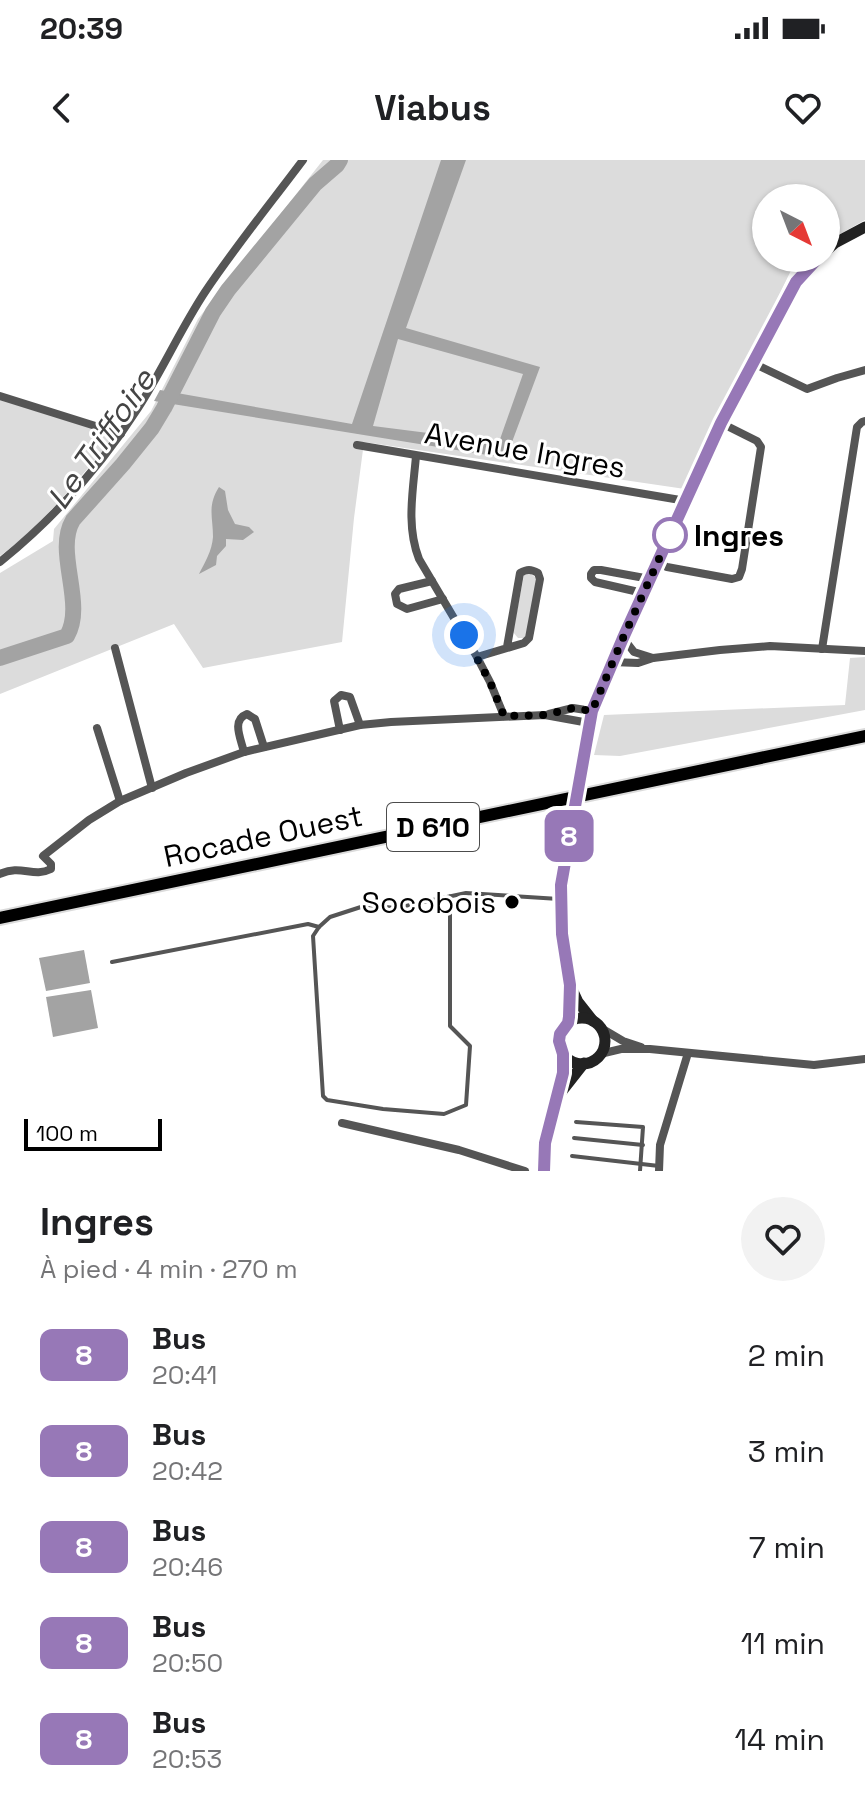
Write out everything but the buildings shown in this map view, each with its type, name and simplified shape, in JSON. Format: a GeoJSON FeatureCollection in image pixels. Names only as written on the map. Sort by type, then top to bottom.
{"type":"FeatureCollection","features":[{"type":"Feature","properties":{"kind":"main road","name":"Rocade Ouest"},"geometry":{"type":"LineString","coordinates":[[0,918],[865,736]]}},
{"type":"Feature","properties":{"kind":"street"},"geometry":{"type":"LineString","coordinates":[[0,562],[55,511],[121,434],[205,293],[303,160]]}},
{"type":"Feature","properties":{"kind":"street"},"geometry":{"type":"LineString","coordinates":[[840,240],[865,227]]}},
{"type":"Feature","properties":{"kind":"street"},"geometry":{"type":"LineString","coordinates":[[568,1023],[570,985],[562,934],[561,885],[591,717],[612,662],[721,423],[796,282],[805,272]]}},
{"type":"Feature","properties":{"kind":"street"},"geometry":{"type":"LineString","coordinates":[[753,363],[807,389],[865,370]]}},
{"type":"Feature","properties":{"kind":"street"},"geometry":{"type":"LineString","coordinates":[[0,396],[121,434]]}},
{"type":"Feature","properties":{"kind":"street"},"geometry":{"type":"LineString","coordinates":[[822,649],[857,427],[865,421]]}},
{"type":"Feature","properties":{"kind":"street"},"geometry":{"type":"LineString","coordinates":[[657,563],[732,579],[739,577],[761,447],[757,441],[721,423]]}},
{"type":"Feature","properties":{"kind":"street","name":"Avenue Ingres"},"geometry":{"type":"LineString","coordinates":[[357,445],[686,501]]}},
{"type":"Feature","properties":{"kind":"street"},"geometry":{"type":"LineString","coordinates":[[416,456],[411,527],[413,544],[477,657],[504,716]]}},
{"type":"Feature","properties":{"kind":"street"},"geometry":{"type":"LineString","coordinates":[[477,657],[524,643],[529,638],[540,579],[533,570],[526,569],[520,573],[507,647]]}},
{"type":"Feature","properties":{"kind":"street"},"geometry":{"type":"LineString","coordinates":[[643,593],[595,582],[591,574],[594,570],[601,570],[650,579]]}},
{"type":"Feature","properties":{"kind":"street"},"geometry":{"type":"LineString","coordinates":[[432,581],[399,589],[395,594],[397,604],[407,609],[443,599]]}},
{"type":"Feature","properties":{"kind":"street"},"geometry":{"type":"LineString","coordinates":[[623,638],[634,652],[653,658]]}},
{"type":"Feature","properties":{"kind":"street"},"geometry":{"type":"LineString","coordinates":[[612,662],[638,663],[653,658],[770,646],[865,651]]}},
{"type":"Feature","properties":{"kind":"street"},"geometry":{"type":"LineString","coordinates":[[115,648],[152,788]]}},
{"type":"Feature","properties":{"kind":"street"},"geometry":{"type":"LineString","coordinates":[[340,730],[334,701],[341,695],[350,697],[360,725]]}},
{"type":"Feature","properties":{"kind":"street"},"geometry":{"type":"LineString","coordinates":[[0,874],[17,868],[47,872],[51,864],[43,856],[89,820],[120,801],[244,752],[360,725],[545,715],[573,708],[591,717]]}},
{"type":"Feature","properties":{"kind":"street"},"geometry":{"type":"LineString","coordinates":[[244,752],[238,721],[247,714],[255,719],[264,747]]}},
{"type":"Feature","properties":{"kind":"street"},"geometry":{"type":"LineString","coordinates":[[97,728],[120,801]]}},
{"type":"Feature","properties":{"kind":"street"},"geometry":{"type":"LineString","coordinates":[[570,985],[605,1041],[600,1054]]}},
{"type":"Feature","properties":{"kind":"street"},"geometry":{"type":"LineString","coordinates":[[544,1171],[545,1143],[563,1073],[560,1034],[568,1023],[580,1018],[597,1024],[623,1041],[650,1049]]}},
{"type":"Feature","properties":{"kind":"street"},"geometry":{"type":"LineString","coordinates":[[563,1054],[584,1063],[600,1054],[621,1049],[814,1065],[865,1059]]}},
{"type":"Feature","properties":{"kind":"street"},"geometry":{"type":"LineString","coordinates":[[659,1168],[660,1145],[688,1053]]}},
{"type":"Feature","properties":{"kind":"street"},"geometry":{"type":"LineString","coordinates":[[557,1098],[584,1063]]}},
{"type":"Feature","properties":{"kind":"street"},"geometry":{"type":"LineString","coordinates":[[342,1123],[459,1150],[525,1171]]}},
{"type":"Feature","properties":{"kind":"lane"},"geometry":{"type":"LineString","coordinates":[[450,896],[450,1026],[470,1046],[466,1105],[444,1114],[327,1100],[323,1096],[313,936],[330,917],[367,905],[395,908],[450,896],[466,893],[561,900]]}},
{"type":"Feature","properties":{"kind":"lane"},"geometry":{"type":"LineString","coordinates":[[112,962],[308,924],[319,927]]}},
{"type":"Feature","properties":{"kind":"lane"},"geometry":{"type":"LineString","coordinates":[[576,1122],[643,1127],[640,1171]]}},
{"type":"Feature","properties":{"kind":"lane"},"geometry":{"type":"LineString","coordinates":[[574,1138],[643,1145]]}},
{"type":"Feature","properties":{"kind":"lane"},"geometry":{"type":"LineString","coordinates":[[572,1156],[659,1168]]}},
{"type":"Feature","properties":{"kind":"shaded area"},"geometry":{"type":"Polygon","coordinates":[[[323,160],[865,160],[865,220],[840,234],[840,184],[752,184],[752,272],[790,272],[685,489],[364,442],[342,642],[203,668],[174,624],[0,694],[0,573],[53,541],[54,529],[151,411],[198,319],[323,160]]]}},
{"type":"Feature","properties":{"kind":"shaded area"},"geometry":{"type":"Polygon","coordinates":[[[441,160],[466,160],[406,328],[540,367],[506,458],[154,401],[160,390],[352,424],[441,160]],[[398,339],[373,426],[499,442],[523,374],[398,339]]]}},
{"type":"Feature","properties":{"kind":"shaded area"},"geometry":{"type":"Polygon","coordinates":[[[0,399],[106,432],[110,443],[44,517],[0,556],[0,399]]]}},
{"type":"Feature","properties":{"kind":"shaded area"},"geometry":{"type":"Polygon","coordinates":[[[219,487],[225,491],[228,510],[235,524],[249,527],[254,532],[243,540],[226,539],[226,546],[217,556],[216,565],[199,574],[212,542],[212,506],[219,487]]]}},
{"type":"Feature","properties":{"kind":"shaded area"},"geometry":{"type":"Polygon","coordinates":[[[531,574],[537,582],[528,633],[524,638],[518,638],[513,632],[524,575],[531,574]]]}},
{"type":"Feature","properties":{"kind":"shaded area"},"geometry":{"type":"Polygon","coordinates":[[[865,657],[865,710],[620,756],[594,755],[604,715],[845,705],[850,658],[865,657]]]}},
{"type":"Feature","properties":{"kind":"shaded area"},"geometry":{"type":"Polygon","coordinates":[[[84,950],[90,983],[46,991],[39,958],[84,950]]]}},
{"type":"Feature","properties":{"kind":"shaded area"},"geometry":{"type":"Polygon","coordinates":[[[91,990],[98,1028],[53,1037],[46,997],[91,990]]]}},
{"type":"Feature","properties":{"kind":"waterway","name":"Le Triffoire"},"geometry":{"type":"LineString","coordinates":[[0,658],[67,636],[73,608],[67,547],[73,520],[152,428],[213,312],[228,290],[315,184],[340,160]]}},
{"type":"Feature","properties":{"kind":"bus line","name":"8"},"geometry":{"type":"LineString","coordinates":[[544,1171],[545,1143],[563,1073],[560,1034],[569,1017],[570,985],[562,934],[561,885],[592,711],[721,423],[796,282],[805,272]]}},
{"type":"Feature","properties":{"kind":"place","name":"Ingres"},"geometry":{"type":"Point","coordinates":[670,535]}},
{"type":"Feature","properties":{"kind":"place","name":"Socobois"},"geometry":{"type":"Point","coordinates":[512,902]}},
{"type":"Feature","properties":{"kind":"route"},"geometry":{"type":"LineString","coordinates":[[464,635],[490,682],[504,716],[545,715],[573,708],[592,711],[670,535]]}}]}
